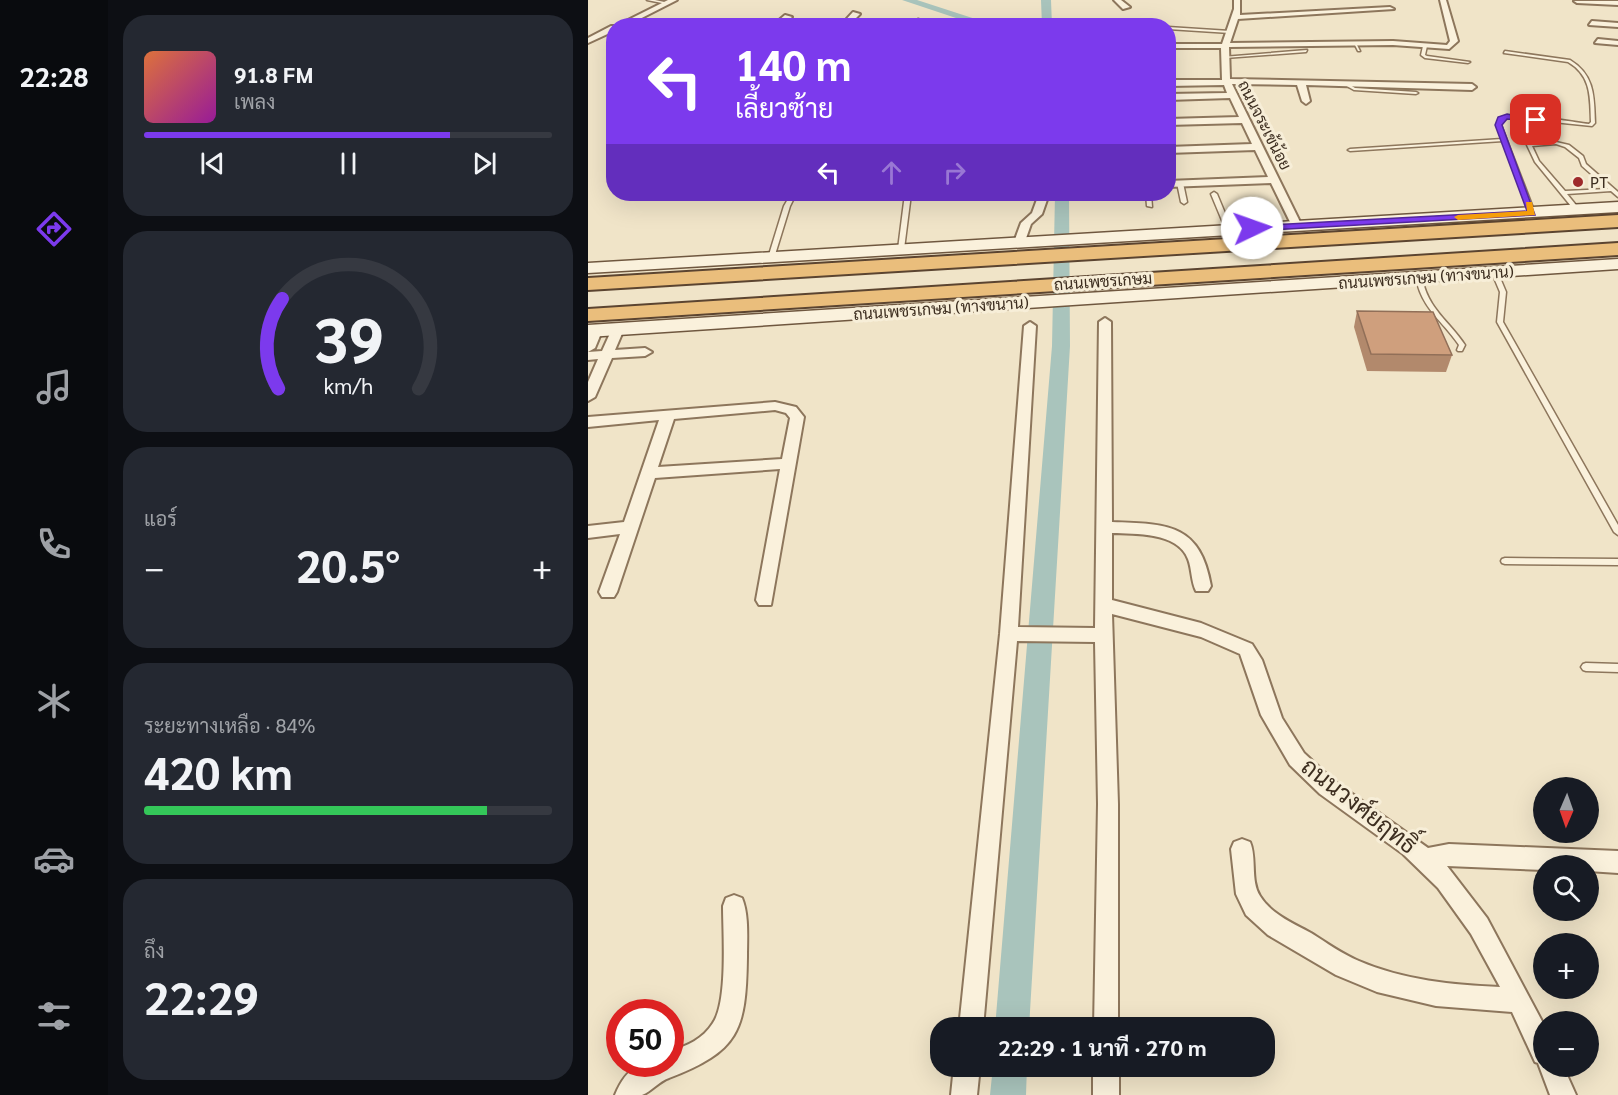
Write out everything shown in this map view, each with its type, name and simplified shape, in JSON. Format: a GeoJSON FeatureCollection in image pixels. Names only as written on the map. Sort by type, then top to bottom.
{"type":"FeatureCollection","features":[{"type":"Feature","properties":{"kind":"highway","name":"ถนนเพชรเกษม"},"geometry":{"type":"LineString","coordinates":[[588,284],[707,277],[1027,247],[1618,220]]}},
{"type":"Feature","properties":{"kind":"highway","name":"ถนนเพชรเกษม"},"geometry":{"type":"LineString","coordinates":[[590,326],[674,309],[1039,294],[1618,249]]}},
{"type":"Feature","properties":{"kind":"highway"},"geometry":{"type":"LineString","coordinates":[[707,277],[853,253]]}},
{"type":"Feature","properties":{"kind":"main road"},"geometry":{"type":"LineString","coordinates":[[1104,244],[1229,230],[1618,207]]}},
{"type":"Feature","properties":{"kind":"main road"},"geometry":{"type":"LineString","coordinates":[[588,268],[901,249],[1027,247]]}},
{"type":"Feature","properties":{"kind":"main road","name":"ถนนเพชรเกษม (ทางขนาน)"},"geometry":{"type":"LineString","coordinates":[[1110,289],[1419,278],[1618,264]]}},
{"type":"Feature","properties":{"kind":"main road","name":"ถนนเพชรเกษม (ทางขนาน)"},"geometry":{"type":"LineString","coordinates":[[590,326],[618,329],[1039,294]]}},
{"type":"Feature","properties":{"kind":"street"},"geometry":{"type":"LineString","coordinates":[[1117,0],[1126,7]]}},
{"type":"Feature","properties":{"kind":"street","name":"ถนนจระเข้น้อย"},"geometry":{"type":"LineString","coordinates":[[1237,0],[1235,17],[1225,45],[1226,82],[1297,226]]}},
{"type":"Feature","properties":{"kind":"street"},"geometry":{"type":"LineString","coordinates":[[1176,46],[1445,47],[1454,41],[1443,0]]}},
{"type":"Feature","properties":{"kind":"street"},"geometry":{"type":"LineString","coordinates":[[1577,1],[1618,3]]}},
{"type":"Feature","properties":{"kind":"street"},"geometry":{"type":"LineString","coordinates":[[636,18],[671,2]]}},
{"type":"Feature","properties":{"kind":"street"},"geometry":{"type":"LineString","coordinates":[[1235,17],[1389,9]]}},
{"type":"Feature","properties":{"kind":"street"},"geometry":{"type":"LineString","coordinates":[[1583,10],[1618,12]]}},
{"type":"Feature","properties":{"kind":"street"},"geometry":{"type":"LineString","coordinates":[[852,18],[856,14]]}},
{"type":"Feature","properties":{"kind":"street"},"geometry":{"type":"LineString","coordinates":[[1592,24],[1618,25]]}},
{"type":"Feature","properties":{"kind":"street"},"geometry":{"type":"LineString","coordinates":[[588,40],[599,30],[606,29]]}},
{"type":"Feature","properties":{"kind":"street"},"geometry":{"type":"LineString","coordinates":[[599,30],[606,32]]}},
{"type":"Feature","properties":{"kind":"street"},"geometry":{"type":"LineString","coordinates":[[1598,41],[1618,42]]}},
{"type":"Feature","properties":{"kind":"street"},"geometry":{"type":"LineString","coordinates":[[1176,82],[1472,87]]}},
{"type":"Feature","properties":{"kind":"street"},"geometry":{"type":"LineString","coordinates":[[1301,83],[1306,101]]}},
{"type":"Feature","properties":{"kind":"street"},"geometry":{"type":"LineString","coordinates":[[1176,97],[1231,95]]}},
{"type":"Feature","properties":{"kind":"street"},"geometry":{"type":"LineString","coordinates":[[1176,122],[1244,120]]}},
{"type":"Feature","properties":{"kind":"street"},"geometry":{"type":"LineString","coordinates":[[1176,150],[1259,147]]}},
{"type":"Feature","properties":{"kind":"street"},"geometry":{"type":"LineString","coordinates":[[1176,183],[1275,180]]}},
{"type":"Feature","properties":{"kind":"street"},"geometry":{"type":"LineString","coordinates":[[1027,247],[1026,223],[1037,214],[1042,201]]}},
{"type":"Feature","properties":{"kind":"street"},"geometry":{"type":"LineString","coordinates":[[1105,322],[1103,635],[1108,804],[1106,1017]]}},
{"type":"Feature","properties":{"kind":"street"},"geometry":{"type":"LineString","coordinates":[[588,348],[590,326]]}},
{"type":"Feature","properties":{"kind":"street"},"geometry":{"type":"LineString","coordinates":[[972,1017],[1017,634],[1030,326]]}},
{"type":"Feature","properties":{"kind":"street"},"geometry":{"type":"LineString","coordinates":[[588,397],[618,329]]}},
{"type":"Feature","properties":{"kind":"street"},"geometry":{"type":"LineString","coordinates":[[588,356],[645,352]]}},
{"type":"Feature","properties":{"kind":"street"},"geometry":{"type":"LineString","coordinates":[[588,422],[775,406],[791,410],[797,417],[765,600]]}},
{"type":"Feature","properties":{"kind":"street"},"geometry":{"type":"LineString","coordinates":[[609,592],[668,416]]}},
{"type":"Feature","properties":{"kind":"street"},"geometry":{"type":"LineString","coordinates":[[649,473],[790,463]]}},
{"type":"Feature","properties":{"kind":"street"},"geometry":{"type":"LineString","coordinates":[[1103,527],[1167,535],[1185,541],[1197,559],[1202,585]]}},
{"type":"Feature","properties":{"kind":"street"},"geometry":{"type":"LineString","coordinates":[[588,532],[630,528]]}},
{"type":"Feature","properties":{"kind":"street","name":"ถนนวงศ์ยฤทธิ์"},"geometry":{"type":"LineString","coordinates":[[1103,605],[1225,638],[1246,649],[1270,711],[1297,759],[1334,792],[1426,859],[1470,914],[1533,1031]]}},
{"type":"Feature","properties":{"kind":"street"},"geometry":{"type":"LineString","coordinates":[[1017,634],[1103,635]]}},
{"type":"Feature","properties":{"kind":"street"},"geometry":{"type":"LineString","coordinates":[[1242,849],[1246,892],[1253,906],[1270,923],[1328,957],[1358,973],[1395,984],[1471,999],[1517,1000]]}},
{"type":"Feature","properties":{"kind":"street"},"geometry":{"type":"LineString","coordinates":[[1426,859],[1449,855],[1618,862]]}},
{"type":"Feature","properties":{"kind":"street"},"geometry":{"type":"LineString","coordinates":[[628,1095],[642,1076],[704,1050],[723,1030],[728,1018],[733,981],[734,906]]}},
{"type":"Feature","properties":{"kind":"street"},"geometry":{"type":"LineString","coordinates":[[964,1095],[966,1077]]}},
{"type":"Feature","properties":{"kind":"street"},"geometry":{"type":"LineString","coordinates":[[1106,1077],[1106,1095]]}},
{"type":"Feature","properties":{"kind":"street"},"geometry":{"type":"LineString","coordinates":[[1555,1077],[1563,1095]]}},
{"type":"Feature","properties":{"kind":"lane"},"geometry":{"type":"LineString","coordinates":[[649,0],[671,2]]}},
{"type":"Feature","properties":{"kind":"lane"},"geometry":{"type":"LineString","coordinates":[[1176,29],[1230,32]]}},
{"type":"Feature","properties":{"kind":"lane"},"geometry":{"type":"LineString","coordinates":[[1425,46],[1424,56],[1468,62]]}},
{"type":"Feature","properties":{"kind":"lane"},"geometry":{"type":"LineString","coordinates":[[1225,57],[1306,51]]}},
{"type":"Feature","properties":{"kind":"lane"},"geometry":{"type":"LineString","coordinates":[[1505,52],[1560,58],[1578,66],[1590,81],[1593,123],[1579,125],[1501,118],[1499,125],[1532,213]]}},
{"type":"Feature","properties":{"kind":"lane"},"geometry":{"type":"LineString","coordinates":[[1346,84],[1354,89],[1416,93]]}},
{"type":"Feature","properties":{"kind":"lane"},"geometry":{"type":"LineString","coordinates":[[1350,150],[1504,140]]}},
{"type":"Feature","properties":{"kind":"lane"},"geometry":{"type":"LineString","coordinates":[[1577,210],[1567,192],[1535,160],[1529,145],[1556,143],[1567,146],[1581,157],[1584,165],[1618,195]]}},
{"type":"Feature","properties":{"kind":"lane"},"geometry":{"type":"LineString","coordinates":[[1176,187],[1184,202]]}},
{"type":"Feature","properties":{"kind":"lane"},"geometry":{"type":"LineString","coordinates":[[1567,192],[1611,190]]}},
{"type":"Feature","properties":{"kind":"lane"},"geometry":{"type":"LineString","coordinates":[[1214,194],[1229,230]]}},
{"type":"Feature","properties":{"kind":"lane"},"geometry":{"type":"LineString","coordinates":[[771,258],[790,201]]}},
{"type":"Feature","properties":{"kind":"lane"},"geometry":{"type":"LineString","coordinates":[[901,249],[907,201]]}},
{"type":"Feature","properties":{"kind":"lane"},"geometry":{"type":"LineString","coordinates":[[1149,201],[1150,206]]}},
{"type":"Feature","properties":{"kind":"lane"},"geometry":{"type":"LineString","coordinates":[[1495,273],[1503,292],[1500,322],[1618,532]]}},
{"type":"Feature","properties":{"kind":"lane"},"geometry":{"type":"LineString","coordinates":[[1419,278],[1425,304],[1456,335],[1462,345],[1460,350]]}},
{"type":"Feature","properties":{"kind":"lane"},"geometry":{"type":"LineString","coordinates":[[1505,561],[1618,562]]}},
{"type":"Feature","properties":{"kind":"lane"},"geometry":{"type":"LineString","coordinates":[[1586,668],[1618,668]]}},
{"type":"Feature","properties":{"kind":"building"},"geometry":{"type":"Polygon","coordinates":[[[1357,311],[1433,312],[1452,355],[1371,354],[1357,311]]]}},
{"type":"Feature","properties":{"kind":"waterway"},"geometry":{"type":"LineString","coordinates":[[907,0],[966,18]]}},
{"type":"Feature","properties":{"kind":"waterway"},"geometry":{"type":"LineString","coordinates":[[1046,0],[1047,18]]}},
{"type":"Feature","properties":{"kind":"waterway"},"geometry":{"type":"LineString","coordinates":[[1013,1017],[1061,346],[1062,201]]}},
{"type":"Feature","properties":{"kind":"waterway"},"geometry":{"type":"LineString","coordinates":[[1008,1095],[1009,1077]]}},
{"type":"Feature","properties":{"kind":"slow traffic"},"geometry":{"type":"LineString","coordinates":[[1458,217],[1532,213],[1529,204]]}},
{"type":"Feature","properties":{"kind":"place","name":"PT"},"geometry":{"type":"Point","coordinates":[1578,182]}},
{"type":"Feature","properties":{"kind":"route"},"geometry":{"type":"LineString","coordinates":[[1252,228],[1532,213],[1499,125],[1501,118],[1507,117],[1536,120]]}}]}
